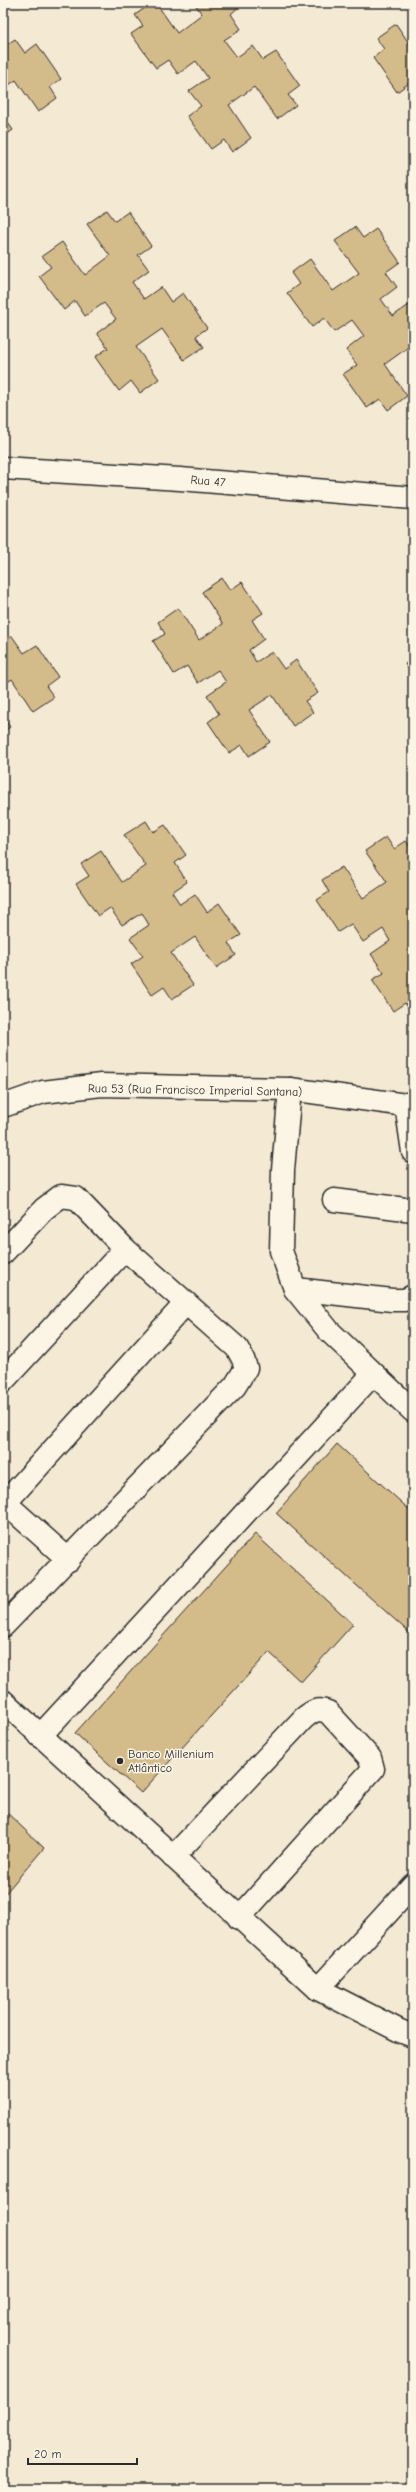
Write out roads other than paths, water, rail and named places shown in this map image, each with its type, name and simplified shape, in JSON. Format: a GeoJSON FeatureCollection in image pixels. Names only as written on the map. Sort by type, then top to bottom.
{"type":"FeatureCollection","features":[{"type":"Feature","properties":{"kind":"street","name":"Rua 47"},"geometry":{"type":"LineString","coordinates":[[3,468],[180,479],[413,498]]}},
{"type":"Feature","properties":{"kind":"street","name":"Rua 53 (Rua Francisco Imperial Santana)"},"geometry":{"type":"LineString","coordinates":[[3,1106],[43,1092],[101,1085],[290,1089],[410,1105]]}},
{"type":"Feature","properties":{"kind":"street"},"geometry":{"type":"LineString","coordinates":[[290,1089],[283,1170],[281,1251],[295,1289],[329,1331],[413,1411]]}},
{"type":"Feature","properties":{"kind":"street"},"geometry":{"type":"LineString","coordinates":[[410,1105],[413,1152]]}},
{"type":"Feature","properties":{"kind":"street"},"geometry":{"type":"LineString","coordinates":[[3,1253],[44,1209],[61,1196],[67,1195],[76,1198],[125,1249],[237,1348],[246,1368],[235,1386],[69,1560],[3,1626]]}},
{"type":"Feature","properties":{"kind":"street"},"geometry":{"type":"LineString","coordinates":[[334,1200],[413,1210]]}},
{"type":"Feature","properties":{"kind":"street"},"geometry":{"type":"LineString","coordinates":[[3,1381],[125,1249]]}},
{"type":"Feature","properties":{"kind":"street"},"geometry":{"type":"LineString","coordinates":[[295,1289],[392,1300],[405,1300],[413,1296]]}},
{"type":"Feature","properties":{"kind":"street"},"geometry":{"type":"LineString","coordinates":[[69,1560],[4,1502],[186,1303]]}},
{"type":"Feature","properties":{"kind":"street"},"geometry":{"type":"LineString","coordinates":[[40,1736],[373,1374]]}},
{"type":"Feature","properties":{"kind":"street"},"geometry":{"type":"LineString","coordinates":[[3,1700],[40,1736],[318,1990],[413,2036]]}},
{"type":"Feature","properties":{"kind":"street"},"geometry":{"type":"LineString","coordinates":[[173,1857],[304,1718],[313,1711],[320,1709],[328,1712],[370,1758],[373,1769],[239,1918]]}},
{"type":"Feature","properties":{"kind":"street"},"geometry":{"type":"LineString","coordinates":[[318,1990],[413,1885]]}},
{"type":"Feature","properties":{"kind":"place","name":"Banco Millenium Atlântico"},"geometry":{"type":"Point","coordinates":[120,1761]}}]}
